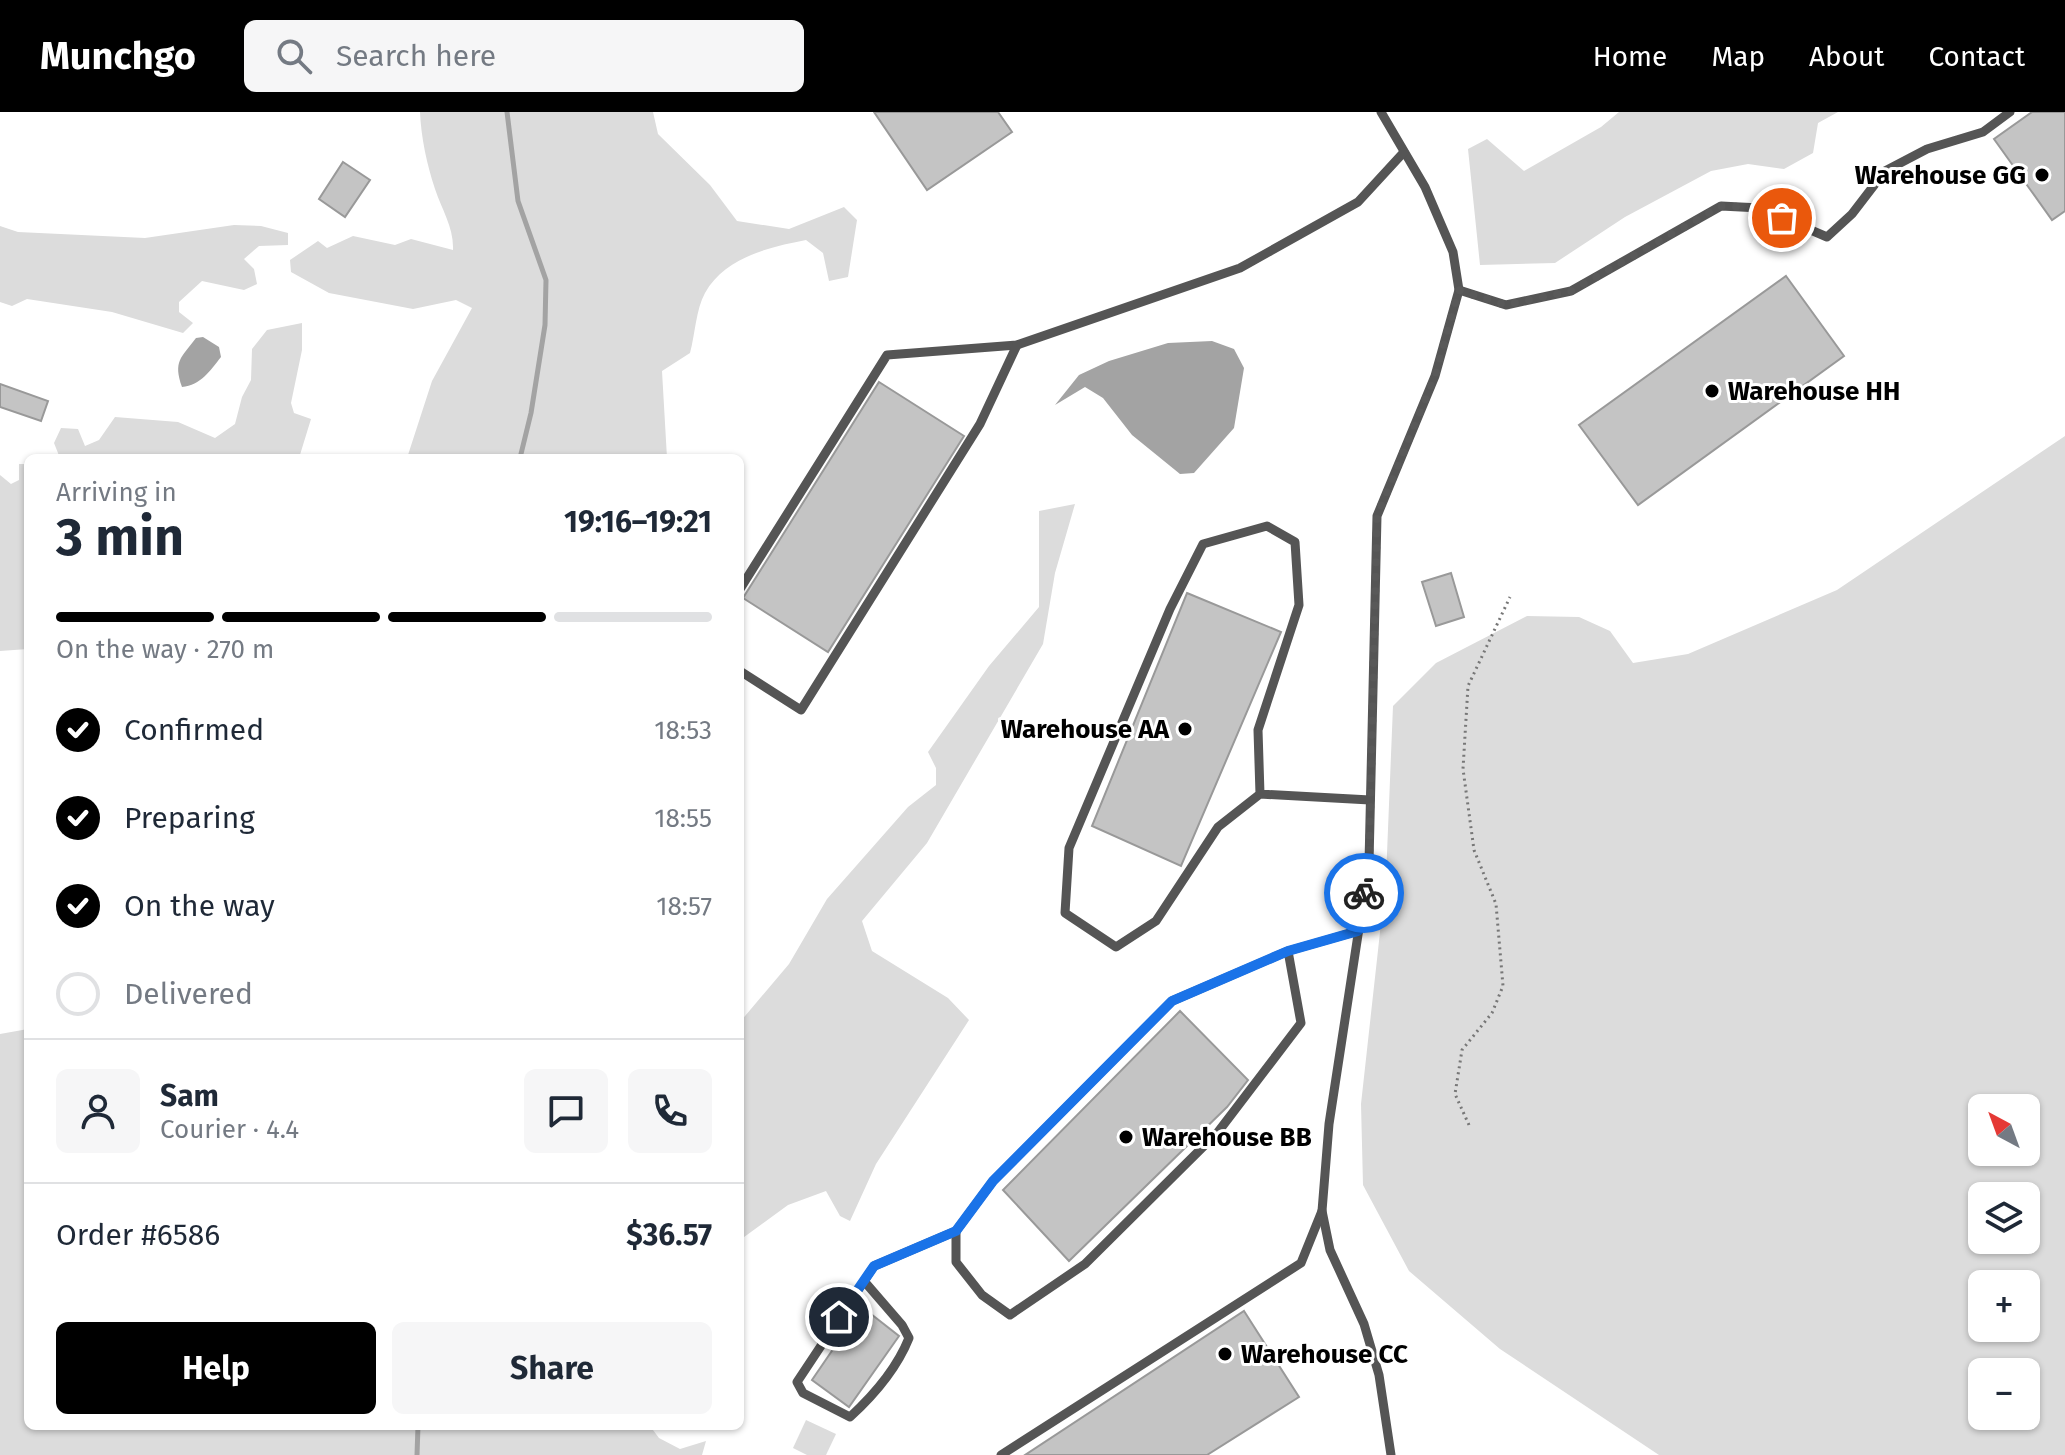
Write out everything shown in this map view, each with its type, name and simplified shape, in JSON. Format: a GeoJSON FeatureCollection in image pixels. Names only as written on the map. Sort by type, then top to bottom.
{"type":"FeatureCollection","features":[{"type":"Feature","properties":{"kind":"lane"},"geometry":{"type":"LineString","coordinates":[[1381,112],[1425,187],[1453,252],[1459,290],[1435,376],[1377,516],[1369,863],[1329,1124],[1322,1211],[1330,1250],[1364,1324],[1379,1375],[1391,1455]]}},
{"type":"Feature","properties":{"kind":"lane"},"geometry":{"type":"LineString","coordinates":[[1459,290],[1506,305],[1571,291],[1721,206],[1760,208],[1827,237],[1852,214],[1885,171],[1927,149],[1983,132],[2010,112]]}},
{"type":"Feature","properties":{"kind":"lane"},"geometry":{"type":"LineString","coordinates":[[744,583],[887,355],[1017,345],[1240,268],[1358,202],[1404,152]]}},
{"type":"Feature","properties":{"kind":"lane"},"geometry":{"type":"LineString","coordinates":[[744,674],[801,710],[980,424],[1017,345]]}},
{"type":"Feature","properties":{"kind":"lane"},"geometry":{"type":"LineString","coordinates":[[1260,794],[1258,730],[1299,605],[1295,542],[1267,526],[1203,544],[1170,609],[1069,848],[1065,913],[1116,947],[1156,921],[1218,827],[1260,794],[1370,800]]}},
{"type":"Feature","properties":{"kind":"lane"},"geometry":{"type":"LineString","coordinates":[[864,1281],[902,1325],[909,1338],[903,1352],[870,1399],[850,1417],[803,1393],[797,1382],[864,1281],[874,1266],[956,1231],[993,1181],[1172,1001],[1288,951],[1358,931]]}},
{"type":"Feature","properties":{"kind":"lane"},"geometry":{"type":"LineString","coordinates":[[956,1231],[956,1262],[982,1295],[1010,1315],[1085,1264],[1218,1132],[1301,1023],[1288,951]]}},
{"type":"Feature","properties":{"kind":"lane"},"geometry":{"type":"LineString","coordinates":[[1001,1455],[1301,1263],[1322,1211]]}},
{"type":"Feature","properties":{"kind":"path"},"geometry":{"type":"LineString","coordinates":[[1469,1125],[1455,1094],[1462,1050],[1492,1013],[1503,986],[1496,904],[1474,850],[1463,769],[1468,686],[1510,597]]}},
{"type":"Feature","properties":{"kind":"shaded area"},"geometry":{"type":"Polygon","coordinates":[[[420,112],[653,112],[658,134],[710,185],[737,221],[789,229],[844,207],[857,220],[848,277],[829,281],[823,253],[806,240],[750,256],[724,271],[705,293],[690,353],[662,371],[667,454],[408,454],[432,381],[472,308],[456,300],[413,309],[329,293],[291,272],[290,260],[318,241],[327,248],[353,236],[395,245],[411,239],[453,250],[450,227],[435,189],[420,112]]]}},
{"type":"Feature","properties":{"kind":"shaded area"},"geometry":{"type":"Polygon","coordinates":[[[1619,112],[1838,112],[1818,123],[1813,153],[1784,169],[1748,164],[1711,171],[1625,217],[1555,263],[1480,265],[1468,149],[1487,139],[1524,171],[1601,127],[1619,112]]]}},
{"type":"Feature","properties":{"kind":"shaded area"},"geometry":{"type":"Polygon","coordinates":[[[234,225],[261,226],[288,233],[288,245],[259,246],[244,259],[254,269],[257,284],[244,290],[202,281],[179,302],[179,312],[193,323],[183,333],[112,312],[27,299],[12,306],[0,302],[0,226],[18,232],[145,238],[234,225]]]}},
{"type":"Feature","properties":{"kind":"shaded area"},"geometry":{"type":"Polygon","coordinates":[[[302,323],[302,350],[291,403],[294,413],[311,419],[300,454],[58,454],[54,443],[61,428],[78,429],[85,446],[99,440],[115,417],[178,422],[215,438],[235,424],[242,397],[251,380],[252,349],[267,330],[302,323]]]}},
{"type":"Feature","properties":{"kind":"shaded area"},"geometry":{"type":"Polygon","coordinates":[[[203,337],[219,347],[221,357],[200,380],[182,387],[178,371],[180,360],[196,338],[203,337]]]}},
{"type":"Feature","properties":{"kind":"shaded area"},"geometry":{"type":"Polygon","coordinates":[[[1212,341],[1234,349],[1244,368],[1234,428],[1194,473],[1180,474],[1132,435],[1103,398],[1085,387],[1055,405],[1079,375],[1109,361],[1168,343],[1212,341]]]}},
{"type":"Feature","properties":{"kind":"shaded area"},"geometry":{"type":"Polygon","coordinates":[[[2065,436],[2065,1455],[1659,1455],[1500,1349],[1409,1271],[1363,1185],[1361,1104],[1386,878],[1393,706],[1436,663],[1527,616],[1579,617],[1610,631],[1633,663],[1688,654],[1837,590],[2065,436]]]}},
{"type":"Feature","properties":{"kind":"shaded area"},"geometry":{"type":"Polygon","coordinates":[[[19,464],[24,464],[24,649],[0,651],[0,475],[11,484],[19,480],[19,464]]]}},
{"type":"Feature","properties":{"kind":"shaded area"},"geometry":{"type":"Polygon","coordinates":[[[1075,504],[1055,573],[1043,644],[927,843],[862,921],[872,951],[948,998],[969,1020],[876,1164],[850,1221],[840,1216],[826,1191],[788,1205],[744,1237],[744,1017],[789,964],[827,899],[908,807],[936,785],[936,768],[928,752],[989,666],[1039,607],[1039,511],[1075,504]]]}},
{"type":"Feature","properties":{"kind":"shaded area"},"geometry":{"type":"Polygon","coordinates":[[[24,1030],[24,1430],[653,1430],[659,1438],[680,1449],[706,1441],[702,1455],[0,1455],[0,1034],[24,1030]]]}},
{"type":"Feature","properties":{"kind":"shaded area"},"geometry":{"type":"Polygon","coordinates":[[[806,1420],[836,1434],[826,1455],[807,1455],[793,1448],[806,1420]]]}},
{"type":"Feature","properties":{"kind":"building"},"geometry":{"type":"Polygon","coordinates":[[[874,112],[998,112],[1012,132],[927,190],[874,112]]]}},
{"type":"Feature","properties":{"kind":"building","name":"Warehouse GG"},"geometry":{"type":"Polygon","coordinates":[[[2032,112],[2065,112],[2065,211],[2052,220],[1994,139],[2032,112]]]}},
{"type":"Feature","properties":{"kind":"building"},"geometry":{"type":"Polygon","coordinates":[[[343,162],[370,180],[345,217],[319,199],[343,162]]]}},
{"type":"Feature","properties":{"kind":"building","name":"Warehouse HH"},"geometry":{"type":"Polygon","coordinates":[[[1786,276],[1844,356],[1638,505],[1579,425],[1786,276]]]}},
{"type":"Feature","properties":{"kind":"building"},"geometry":{"type":"Polygon","coordinates":[[[879,382],[964,436],[828,652],[744,596],[879,382]]]}},
{"type":"Feature","properties":{"kind":"building"},"geometry":{"type":"Polygon","coordinates":[[[0,384],[48,401],[41,421],[0,407],[0,384]]]}},
{"type":"Feature","properties":{"kind":"building"},"geometry":{"type":"Polygon","coordinates":[[[1451,573],[1464,617],[1436,626],[1422,582],[1451,573]]]}},
{"type":"Feature","properties":{"kind":"building","name":"Warehouse AA"},"geometry":{"type":"Polygon","coordinates":[[[1187,593],[1281,632],[1181,866],[1092,826],[1187,593]]]}},
{"type":"Feature","properties":{"kind":"building","name":"Warehouse BB"},"geometry":{"type":"Polygon","coordinates":[[[1180,1011],[1248,1080],[1227,1107],[1069,1261],[1003,1190],[1180,1011]]]}},
{"type":"Feature","properties":{"kind":"building"},"geometry":{"type":"Polygon","coordinates":[[[862,1307],[899,1336],[849,1407],[812,1380],[862,1307]]]}},
{"type":"Feature","properties":{"kind":"building","name":"Warehouse CC"},"geometry":{"type":"Polygon","coordinates":[[[1244,1311],[1299,1397],[1207,1455],[1025,1455],[1244,1311]]]}},
{"type":"Feature","properties":{"kind":"waterway"},"geometry":{"type":"LineString","coordinates":[[507,112],[518,201],[546,280],[545,325],[521,454]]}},
{"type":"Feature","properties":{"kind":"waterway"},"geometry":{"type":"LineString","coordinates":[[417,1455],[418,1430]]}},
{"type":"Feature","properties":{"kind":"way so far"},"geometry":{"type":"LineString","coordinates":[[1364,893],[1369,863],[1377,516],[1435,376],[1459,290],[1506,305],[1571,291],[1721,206],[1760,208],[1782,218]]}},
{"type":"Feature","properties":{"kind":"place","name":"Warehouse GG"},"geometry":{"type":"Point","coordinates":[2042,175]}},
{"type":"Feature","properties":{"kind":"place","name":"Warehouse HH"},"geometry":{"type":"Point","coordinates":[1712,391]}},
{"type":"Feature","properties":{"kind":"place","name":"Warehouse AA"},"geometry":{"type":"Point","coordinates":[1185,729]}},
{"type":"Feature","properties":{"kind":"place","name":"Warehouse BB"},"geometry":{"type":"Point","coordinates":[1126,1137]}},
{"type":"Feature","properties":{"kind":"place","name":"Warehouse CC"},"geometry":{"type":"Point","coordinates":[1225,1354]}},
{"type":"Feature","properties":{"kind":"route"},"geometry":{"type":"LineString","coordinates":[[839,1317],[874,1266],[956,1231],[993,1181],[1172,1001],[1288,951],[1358,931],[1364,893]]}}]}
